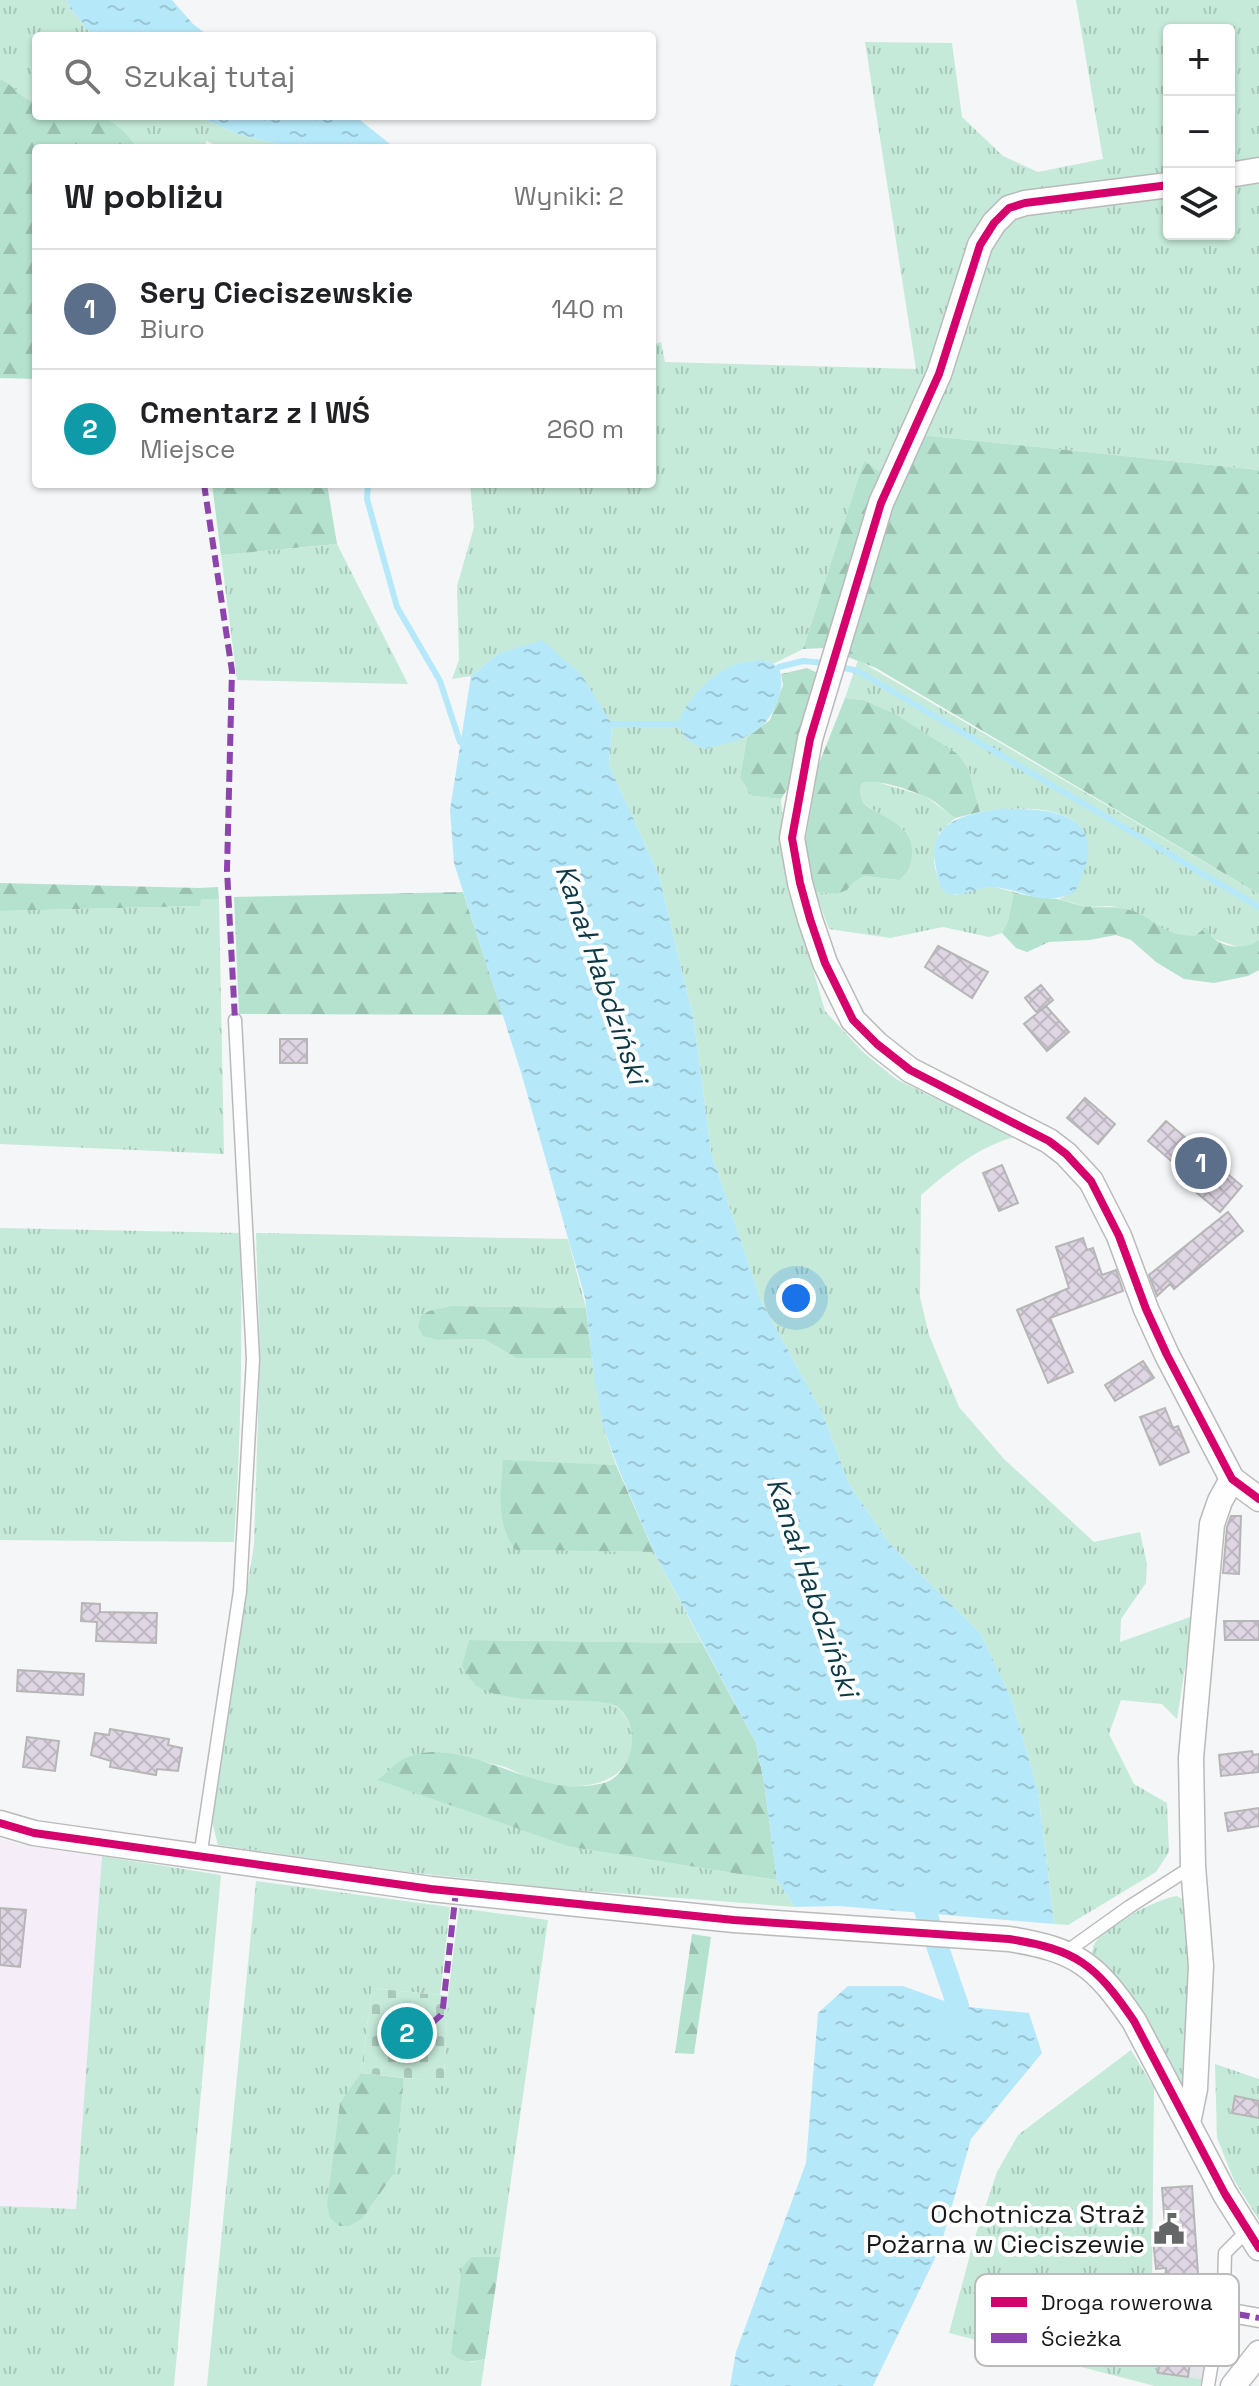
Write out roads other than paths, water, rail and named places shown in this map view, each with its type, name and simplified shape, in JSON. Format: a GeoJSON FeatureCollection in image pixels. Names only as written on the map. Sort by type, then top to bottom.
{"type":"FeatureCollection","features":[{"type":"Feature","properties":{"kind":"street"},"geometry":{"type":"LineString","coordinates":[[1235,174],[1259,170]]}},
{"type":"Feature","properties":{"kind":"street"},"geometry":{"type":"LineString","coordinates":[[1163,186],[1025,203],[1009,208],[994,223],[980,245],[939,374],[881,503],[810,739],[792,838],[800,883],[814,932],[825,963],[853,1020],[910,1070],[1049,1141],[1091,1181],[1119,1236],[1167,1355],[1232,1479],[1259,1499]]}},
{"type":"Feature","properties":{"kind":"street"},"geometry":{"type":"LineString","coordinates":[[1188,2123],[1195,2089],[1201,1966],[1193,1866],[1191,1758],[1212,1524],[1232,1479]]}},
{"type":"Feature","properties":{"kind":"street"},"geometry":{"type":"LineString","coordinates":[[0,1823],[34,1833],[444,1890],[823,1926],[1009,1939],[1048,1946],[1066,1952],[1088,1966],[1120,2000],[1253,2239]]}},
{"type":"Feature","properties":{"kind":"street"},"geometry":{"type":"LineString","coordinates":[[1239,2314],[1259,2318]]}},
{"type":"Feature","properties":{"kind":"street"},"geometry":{"type":"LineString","coordinates":[[1233,2386],[1259,2353]]}},
{"type":"Feature","properties":{"kind":"lane"},"geometry":{"type":"LineString","coordinates":[[200,1857],[240,1591],[253,1359],[235,1020]]}},
{"type":"Feature","properties":{"kind":"lane"},"geometry":{"type":"LineString","coordinates":[[1066,1952],[1193,1866]]}},
{"type":"Feature","properties":{"kind":"lane"},"geometry":{"type":"LineString","coordinates":[[1223,2274],[1225,2253],[1253,2239]]}},
{"type":"Feature","properties":{"kind":"lane"},"geometry":{"type":"LineString","coordinates":[[1208,2386],[1211,2366]]}},
{"type":"Feature","properties":{"kind":"water"},"geometry":{"type":"Polygon","coordinates":[[[67,0],[172,0],[204,32],[90,32],[69,7],[67,0]]]}},
{"type":"Feature","properties":{"kind":"water"},"geometry":{"type":"Polygon","coordinates":[[[206,120],[360,120],[390,144],[279,144],[240,135],[206,120]]]}},
{"type":"Feature","properties":{"kind":"water"},"geometry":{"type":"Polygon","coordinates":[[[542,640],[581,674],[612,724],[609,765],[659,875],[694,1021],[711,1152],[761,1301],[822,1412],[849,1484],[890,1544],[981,1634],[1012,1700],[1038,1791],[1054,1924],[839,1906],[795,1907],[777,1880],[756,1743],[654,1552],[603,1426],[585,1298],[521,1072],[454,863],[450,810],[471,676],[498,654],[542,640]]]}},
{"type":"Feature","properties":{"kind":"water"},"geometry":{"type":"Polygon","coordinates":[[[765,660],[779,667],[781,690],[764,724],[747,736],[704,749],[686,739],[678,724],[686,706],[700,689],[725,669],[745,662],[765,660]]]}},
{"type":"Feature","properties":{"kind":"water"},"geometry":{"type":"Polygon","coordinates":[[[1001,809],[1047,811],[1062,815],[1074,821],[1083,831],[1088,844],[1087,862],[1075,892],[1051,899],[1004,888],[986,887],[961,894],[949,894],[942,889],[934,852],[943,830],[962,817],[1001,809]]]}},
{"type":"Feature","properties":{"kind":"water"},"geometry":{"type":"Polygon","coordinates":[[[848,1986],[903,1986],[958,2006],[1029,2013],[1042,2053],[971,2139],[940,2248],[873,2386],[730,2386],[736,2352],[806,2163],[818,2013],[848,1986]]]}},
{"type":"Feature","properties":{"kind":"waterway"},"geometry":{"type":"LineString","coordinates":[[368,488],[367,499],[397,607],[440,681],[460,742],[467,745]]}},
{"type":"Feature","properties":{"kind":"waterway"},"geometry":{"type":"LineString","coordinates":[[779,667],[803,661],[825,663]]}},
{"type":"Feature","properties":{"kind":"waterway"},"geometry":{"type":"LineString","coordinates":[[836,666],[858,671],[1259,907]]}},
{"type":"Feature","properties":{"kind":"waterway"},"geometry":{"type":"LineString","coordinates":[[612,724],[678,724]]}},
{"type":"Feature","properties":{"kind":"waterway","name":"Kanał Habdziński"},"geometry":{"type":"LineString","coordinates":[[917,1887],[958,2006],[948,2032]]}},
{"type":"Feature","properties":{"kind":"place","name":"Sery Cieciszewskie"},"geometry":{"type":"Point","coordinates":[1201,1163]}},
{"type":"Feature","properties":{"kind":"place","name":"Cmentarz z I WŚ"},"geometry":{"type":"Point","coordinates":[407,2033]}},
{"type":"Feature","properties":{"kind":"place","name":"Ochotnicza Straż Pożarna w Cieciszewie"},"geometry":{"type":"Point","coordinates":[1169,2229]}}]}
